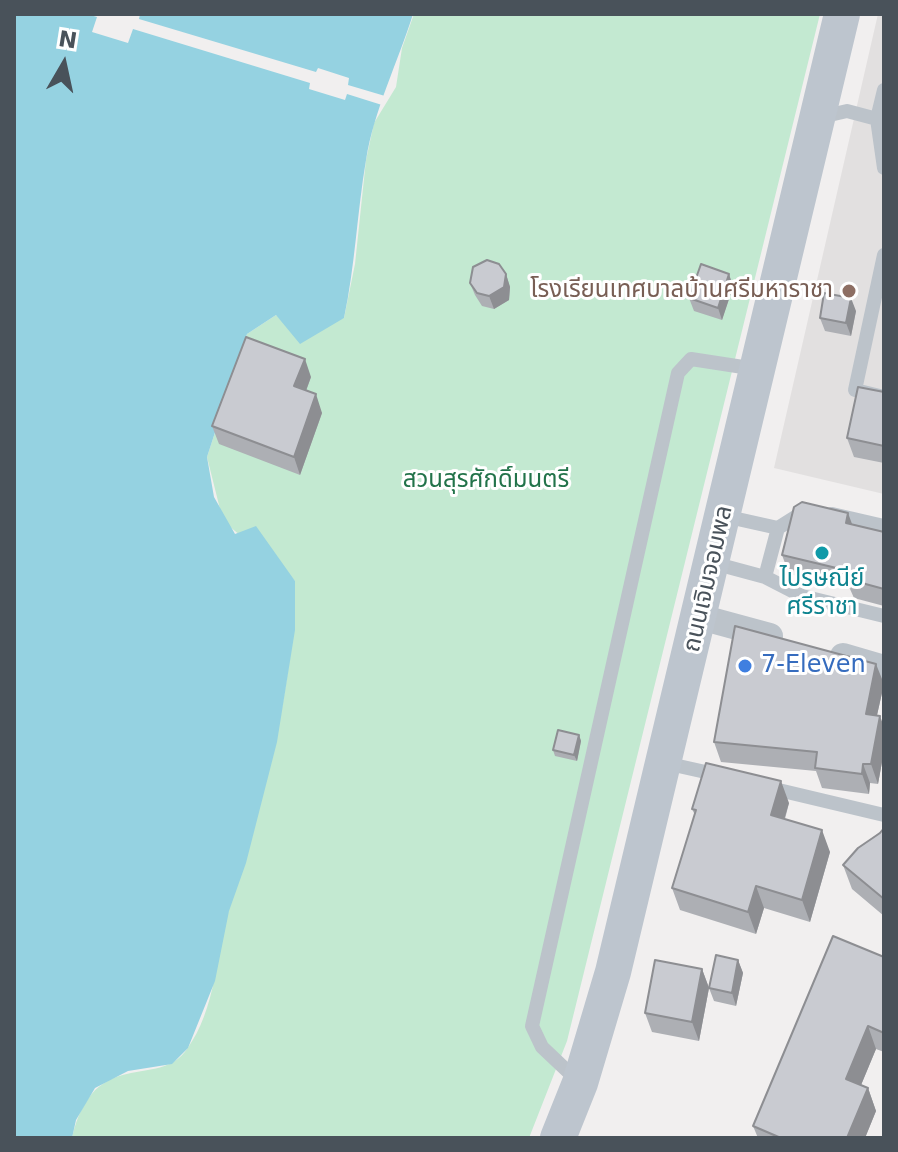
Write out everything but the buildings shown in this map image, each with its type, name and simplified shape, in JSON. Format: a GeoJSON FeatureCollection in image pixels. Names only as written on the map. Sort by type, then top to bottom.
{"type":"FeatureCollection","features":[{"type":"Feature","properties":{"kind":"main road","name":"ถนนเจิมจอมพล"},"geometry":{"type":"LineString","coordinates":[[558,1138],[580,1083],[613,972],[842,14]]}},
{"type":"Feature","properties":{"kind":"street"},"geometry":{"type":"LineString","coordinates":[[700,617],[795,643]]}},
{"type":"Feature","properties":{"kind":"street"},"geometry":{"type":"LineString","coordinates":[[825,651],[884,668]]}},
{"type":"Feature","properties":{"kind":"lane"},"geometry":{"type":"LineString","coordinates":[[884,90],[877,119],[884,168]]}},
{"type":"Feature","properties":{"kind":"lane"},"geometry":{"type":"LineString","coordinates":[[817,118],[847,111],[877,119]]}},
{"type":"Feature","properties":{"kind":"lane"},"geometry":{"type":"LineString","coordinates":[[884,255],[855,390],[884,397]]}},
{"type":"Feature","properties":{"kind":"lane"},"geometry":{"type":"LineString","coordinates":[[580,1083],[542,1047],[532,1026],[678,373],[691,359],[756,369]]}},
{"type":"Feature","properties":{"kind":"lane"},"geometry":{"type":"LineString","coordinates":[[765,577],[778,528],[810,508],[884,526]]}},
{"type":"Feature","properties":{"kind":"lane"},"geometry":{"type":"LineString","coordinates":[[724,516],[778,528]]}},
{"type":"Feature","properties":{"kind":"lane"},"geometry":{"type":"LineString","coordinates":[[713,563],[765,577],[802,596],[884,616]]}},
{"type":"Feature","properties":{"kind":"lane"},"geometry":{"type":"LineString","coordinates":[[665,762],[884,815]]}},
{"type":"Feature","properties":{"kind":"shaded area","name":"โรงเรียนเทศบาลบ้านศรีมหาราชา"},"geometry":{"type":"Polygon","coordinates":[[[878,14],[884,14],[884,494],[774,468],[878,14]]]}},
{"type":"Feature","properties":{"kind":"green space","name":"สวนสุรศักดิ์มนตรี"},"geometry":{"type":"Polygon","coordinates":[[[414,14],[820,14],[567,1041],[529,1138],[72,1138],[82,1109],[95,1090],[110,1080],[175,1061],[187,1049],[210,999],[229,909],[274,747],[289,665],[295,581],[223,521],[207,457],[247,334],[276,315],[290,328],[344,318],[355,264],[366,160],[374,123],[396,87],[402,48],[414,14]]]}},
{"type":"Feature","properties":{"kind":"water"},"geometry":{"type":"Polygon","coordinates":[[[14,14],[413,14],[370,141],[344,318],[300,344],[276,315],[247,334],[207,457],[214,497],[235,534],[256,526],[295,581],[295,630],[277,742],[246,863],[229,911],[215,981],[188,1048],[172,1064],[128,1071],[95,1088],[76,1120],[72,1138],[14,1138],[14,14]]]}},
{"type":"Feature","properties":{"kind":"pier"},"geometry":{"type":"Polygon","coordinates":[[[87,14],[140,14],[139,19],[316,72],[318,68],[349,78],[348,85],[385,96],[382,105],[347,94],[345,100],[309,89],[310,83],[133,29],[128,43],[92,32],[97,17],[87,14]]]}},
{"type":"Feature","properties":{"kind":"place","name":"โรงเรียนเทศบาลบ้านศรีมหาราชา"},"geometry":{"type":"Point","coordinates":[849,291]}},
{"type":"Feature","properties":{"kind":"place","name":"ไปรษณีย์ ศรีราชา"},"geometry":{"type":"Point","coordinates":[822,553]}},
{"type":"Feature","properties":{"kind":"place","name":"7-Eleven"},"geometry":{"type":"Point","coordinates":[745,666]}}]}
